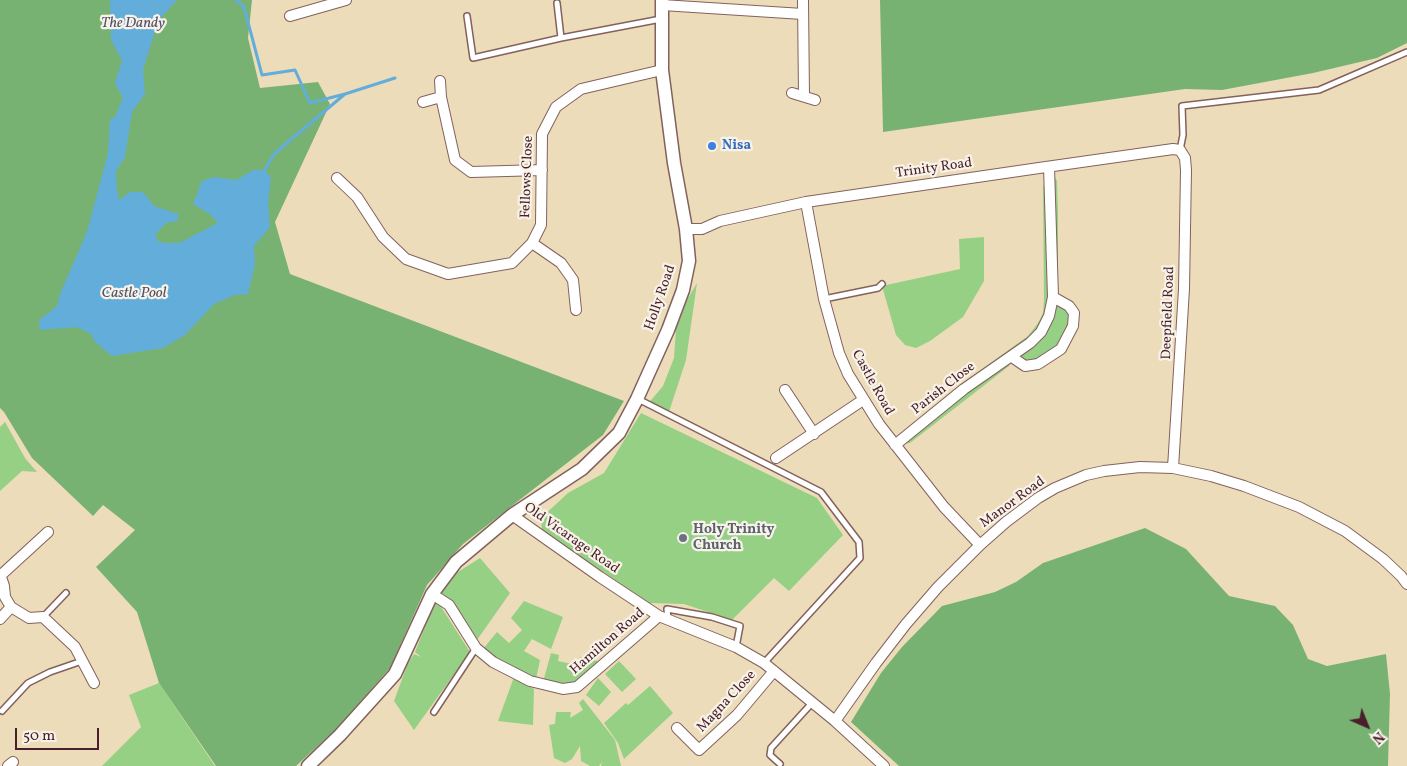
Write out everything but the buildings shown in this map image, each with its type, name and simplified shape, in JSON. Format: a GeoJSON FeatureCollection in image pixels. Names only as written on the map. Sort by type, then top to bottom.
{"type":"FeatureCollection","features":[{"type":"Feature","properties":{"kind":"street"},"geometry":{"type":"LineString","coordinates":[[290,16],[346,0]]}},
{"type":"Feature","properties":{"kind":"street"},"geometry":{"type":"LineString","coordinates":[[803,0],[804,96]]}},
{"type":"Feature","properties":{"kind":"street"},"geometry":{"type":"LineString","coordinates":[[662,2],[803,14]]}},
{"type":"Feature","properties":{"kind":"street","name":"Holly Road"},"geometry":{"type":"LineString","coordinates":[[512,515],[582,469],[619,433],[637,399],[668,330],[683,290],[689,261],[686,229],[674,163],[662,70],[662,2]]}},
{"type":"Feature","properties":{"kind":"street","name":"Fellows Close"},"geometry":{"type":"LineString","coordinates":[[337,178],[357,197],[383,237],[406,259],[448,274],[512,262],[532,244],[541,225],[542,134],[556,107],[582,90],[662,70]]}},
{"type":"Feature","properties":{"kind":"street"},"geometry":{"type":"LineString","coordinates":[[440,81],[441,97],[455,160],[471,172],[542,170]]}},
{"type":"Feature","properties":{"kind":"street"},"geometry":{"type":"LineString","coordinates":[[792,93],[815,100]]}},
{"type":"Feature","properties":{"kind":"street"},"geometry":{"type":"LineString","coordinates":[[423,102],[441,97]]}},
{"type":"Feature","properties":{"kind":"street","name":"Trinity Road"},"geometry":{"type":"LineString","coordinates":[[686,229],[702,229],[720,221],[806,202],[1173,149],[1182,154]]}},
{"type":"Feature","properties":{"kind":"street","name":"Deepfield Road"},"geometry":{"type":"LineString","coordinates":[[1173,468],[1184,289],[1182,154]]}},
{"type":"Feature","properties":{"kind":"street","name":"Parish Close"},"geometry":{"type":"LineString","coordinates":[[895,445],[964,389],[1012,357],[1041,332],[1049,316],[1052,297],[1049,167]]}},
{"type":"Feature","properties":{"kind":"street","name":"Castle Road"},"geometry":{"type":"LineString","coordinates":[[806,202],[824,299],[839,353],[848,374],[863,400],[895,445],[944,507],[980,545]]}},
{"type":"Feature","properties":{"kind":"street"},"geometry":{"type":"LineString","coordinates":[[532,244],[560,263],[573,280],[576,310]]}},
{"type":"Feature","properties":{"kind":"street"},"geometry":{"type":"LineString","coordinates":[[1012,357],[1025,366],[1038,364],[1061,349],[1072,326],[1074,313],[1069,306],[1052,297]]}},
{"type":"Feature","properties":{"kind":"street"},"geometry":{"type":"LineString","coordinates":[[785,390],[814,434]]}},
{"type":"Feature","properties":{"kind":"street"},"geometry":{"type":"LineString","coordinates":[[776,458],[863,400]]}},
{"type":"Feature","properties":{"kind":"street","name":"Manor Road"},"geometry":{"type":"LineString","coordinates":[[835,721],[906,624],[938,587],[980,545],[1006,522],[1038,498],[1055,488],[1086,475],[1140,467],[1173,468],[1211,476],[1244,486],[1322,518],[1366,544],[1401,576],[1407,584]]}},
{"type":"Feature","properties":{"kind":"street","name":"Old Vicarage Road"},"geometry":{"type":"LineString","coordinates":[[308,766],[340,735],[395,674],[432,594],[456,562],[512,515],[600,577],[664,618],[736,647],[764,663],[835,721],[880,765]]}},
{"type":"Feature","properties":{"kind":"street"},"geometry":{"type":"LineString","coordinates":[[48,532],[1,575],[5,597],[12,607],[29,618],[43,617],[75,647],[94,683]]}},
{"type":"Feature","properties":{"kind":"street","name":"Hamilton Road"},"geometry":{"type":"LineString","coordinates":[[432,594],[449,605],[476,648],[493,662],[530,681],[563,688],[577,687],[664,618]]}},
{"type":"Feature","properties":{"kind":"street"},"geometry":{"type":"LineString","coordinates":[[0,619],[12,607]]}},
{"type":"Feature","properties":{"kind":"street","name":"Magna Close"},"geometry":{"type":"LineString","coordinates":[[677,728],[699,750],[737,715],[774,671]]}},
{"type":"Feature","properties":{"kind":"lane"},"geometry":{"type":"LineString","coordinates":[[557,3],[561,38]]}},
{"type":"Feature","properties":{"kind":"lane"},"geometry":{"type":"LineString","coordinates":[[467,16],[473,58],[561,38],[662,19]]}},
{"type":"Feature","properties":{"kind":"lane"},"geometry":{"type":"LineString","coordinates":[[1182,154],[1182,106],[1319,90],[1407,52]]}},
{"type":"Feature","properties":{"kind":"lane"},"geometry":{"type":"LineString","coordinates":[[824,299],[878,288],[882,284]]}},
{"type":"Feature","properties":{"kind":"lane"},"geometry":{"type":"LineString","coordinates":[[637,399],[821,492],[859,542],[860,558],[764,663]]}},
{"type":"Feature","properties":{"kind":"lane"},"geometry":{"type":"LineString","coordinates":[[43,617],[66,593]]}},
{"type":"Feature","properties":{"kind":"lane"},"geometry":{"type":"LineString","coordinates":[[664,618],[667,609],[712,617],[740,626],[736,647]]}},
{"type":"Feature","properties":{"kind":"lane"},"geometry":{"type":"LineString","coordinates":[[434,712],[476,648]]}},
{"type":"Feature","properties":{"kind":"lane"},"geometry":{"type":"LineString","coordinates":[[2,710],[28,683],[50,672],[82,661]]}},
{"type":"Feature","properties":{"kind":"lane"},"geometry":{"type":"LineString","coordinates":[[780,764],[773,759],[769,751],[812,703]]}},
{"type":"Feature","properties":{"kind":"green space"},"geometry":{"type":"Polygon","coordinates":[[[0,0],[252,0],[248,38],[260,88],[318,82],[330,104],[275,222],[290,274],[624,401],[603,435],[463,544],[427,585],[390,668],[338,727],[296,766],[216,766],[159,683],[137,612],[96,567],[135,530],[103,505],[93,516],[32,458],[0,408],[0,0]]]}},
{"type":"Feature","properties":{"kind":"green space"},"geometry":{"type":"Polygon","coordinates":[[[880,0],[1407,0],[1407,43],[1377,58],[1313,73],[1222,90],[1185,89],[883,132],[880,0]]]}},
{"type":"Feature","properties":{"kind":"green space"},"geometry":{"type":"Polygon","coordinates":[[[1049,167],[1057,181],[1058,211],[1058,285],[1053,297],[1074,313],[1061,349],[1025,366],[1012,357],[1009,366],[910,443],[895,445],[929,418],[930,409],[961,384],[1028,336],[1038,323],[1043,313],[1044,300],[1043,187],[1049,167]]]}},
{"type":"Feature","properties":{"kind":"green space"},"geometry":{"type":"Polygon","coordinates":[[[984,237],[984,281],[963,317],[930,341],[916,348],[905,345],[896,335],[882,286],[960,269],[959,239],[984,237]]]}},
{"type":"Feature","properties":{"kind":"green space"},"geometry":{"type":"Polygon","coordinates":[[[697,283],[686,360],[668,415],[648,404],[663,386],[674,358],[676,329],[687,300],[697,283]]]}},
{"type":"Feature","properties":{"kind":"green space"},"geometry":{"type":"Polygon","coordinates":[[[641,413],[817,498],[843,535],[789,591],[774,578],[732,620],[684,604],[650,603],[542,531],[541,518],[568,493],[604,473],[641,413]]]}},
{"type":"Feature","properties":{"kind":"green space"},"geometry":{"type":"Polygon","coordinates":[[[5,422],[25,458],[37,472],[22,471],[0,491],[0,427],[5,422]]]}},
{"type":"Feature","properties":{"kind":"green space"},"geometry":{"type":"Polygon","coordinates":[[[1145,528],[1186,549],[1229,596],[1275,606],[1293,625],[1308,659],[1327,666],[1386,654],[1390,694],[1388,766],[899,766],[851,722],[881,673],[902,647],[942,606],[995,592],[1016,582],[1043,563],[1145,528]]]}},
{"type":"Feature","properties":{"kind":"green space"},"geometry":{"type":"Polygon","coordinates":[[[480,558],[510,593],[477,640],[438,594],[442,582],[480,558]]]}},
{"type":"Feature","properties":{"kind":"green space"},"geometry":{"type":"Polygon","coordinates":[[[436,599],[470,652],[414,730],[394,701],[408,663],[414,654],[421,657],[415,652],[436,599]]]}},
{"type":"Feature","properties":{"kind":"green space"},"geometry":{"type":"Polygon","coordinates":[[[524,601],[563,617],[551,649],[532,639],[524,651],[540,660],[536,679],[500,662],[483,649],[497,632],[509,643],[522,630],[511,618],[524,601]]]}},
{"type":"Feature","properties":{"kind":"green space"},"geometry":{"type":"Polygon","coordinates":[[[551,653],[559,655],[558,661],[577,665],[580,657],[598,661],[589,672],[578,680],[562,687],[543,682],[551,653]]]}},
{"type":"Feature","properties":{"kind":"green space"},"geometry":{"type":"Polygon","coordinates":[[[619,661],[636,679],[622,692],[605,674],[619,661]]]}},
{"type":"Feature","properties":{"kind":"green space"},"geometry":{"type":"Polygon","coordinates":[[[514,677],[534,689],[533,725],[498,721],[514,677]]]}},
{"type":"Feature","properties":{"kind":"green space"},"geometry":{"type":"Polygon","coordinates":[[[598,678],[611,692],[599,706],[586,695],[598,678]]]}},
{"type":"Feature","properties":{"kind":"green space"},"geometry":{"type":"Polygon","coordinates":[[[159,683],[215,766],[102,766],[141,727],[129,695],[159,683]]]}},
{"type":"Feature","properties":{"kind":"green space"},"geometry":{"type":"Polygon","coordinates":[[[650,686],[673,713],[624,759],[618,743],[604,723],[626,703],[628,705],[650,686]]]}},
{"type":"Feature","properties":{"kind":"green space"},"geometry":{"type":"Polygon","coordinates":[[[583,699],[615,740],[621,766],[601,766],[602,762],[599,766],[590,766],[581,761],[580,746],[572,759],[565,763],[554,758],[549,725],[555,724],[556,712],[571,712],[570,718],[583,710],[579,703],[583,699]]]}},
{"type":"Feature","properties":{"kind":"water","name":"Castle Pool"},"geometry":{"type":"Polygon","coordinates":[[[110,0],[177,0],[158,21],[143,70],[145,94],[132,112],[125,157],[116,171],[119,200],[130,192],[143,192],[154,206],[178,214],[178,221],[166,223],[156,234],[157,241],[179,243],[218,223],[211,215],[193,204],[202,181],[214,177],[237,180],[253,170],[265,170],[271,178],[268,204],[270,227],[254,246],[255,264],[248,294],[235,295],[214,304],[185,335],[163,348],[112,356],[95,342],[91,334],[77,327],[40,330],[39,320],[57,306],[60,294],[87,232],[108,153],[110,120],[115,117],[123,98],[115,83],[122,60],[111,40],[110,0]]]}},
{"type":"Feature","properties":{"kind":"waterway"},"geometry":{"type":"LineString","coordinates":[[236,0],[244,7],[262,75],[295,70],[310,103],[345,94]]}},
{"type":"Feature","properties":{"kind":"waterway"},"geometry":{"type":"LineString","coordinates":[[263,172],[275,153],[345,94],[395,78]]}},
{"type":"Feature","properties":{"kind":"place","name":"Nisa"},"geometry":{"type":"Point","coordinates":[712,146]}},
{"type":"Feature","properties":{"kind":"place","name":"Holy Trinity Church"},"geometry":{"type":"Point","coordinates":[683,538]}},
{"type":"Feature","properties":{"kind":"water label","name":"The Dandy"},"geometry":{"type":"Point","coordinates":[133,24]}}]}
